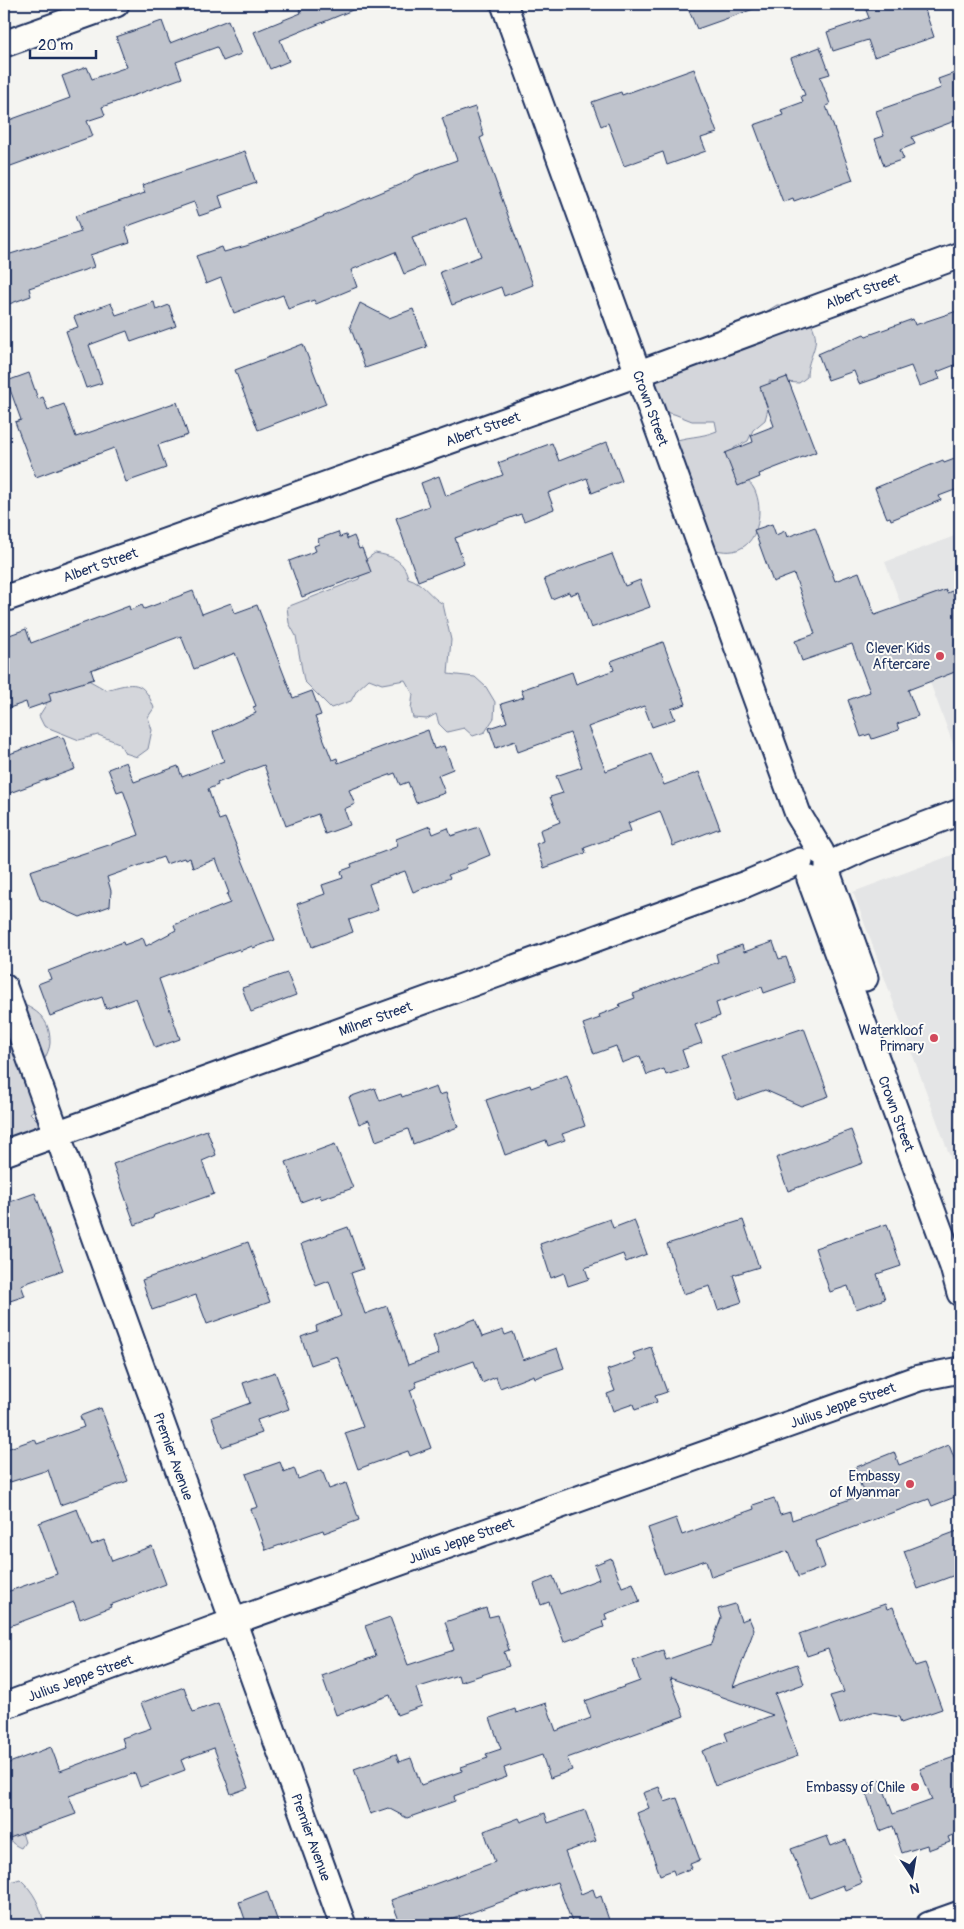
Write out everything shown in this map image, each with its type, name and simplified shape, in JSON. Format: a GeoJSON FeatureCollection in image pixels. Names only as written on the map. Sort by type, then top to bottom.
{"type":"FeatureCollection","features":[{"type":"Feature","properties":{"kind":"street"},"geometry":{"type":"LineString","coordinates":[[4,44],[116,4]]}},
{"type":"Feature","properties":{"kind":"street","name":"Crown Street"},"geometry":{"type":"LineString","coordinates":[[504,4],[958,1259],[960,1294]]}},
{"type":"Feature","properties":{"kind":"street","name":"Albert Street"},"geometry":{"type":"LineString","coordinates":[[4,599],[637,374],[960,255]]}},
{"type":"Feature","properties":{"kind":"street","name":"Milner Street"},"geometry":{"type":"LineString","coordinates":[[4,1153],[746,884],[815,865],[960,812]]}},
{"type":"Feature","properties":{"kind":"street","name":"Premier Avenue"},"geometry":{"type":"LineString","coordinates":[[4,987],[343,1925]]}},
{"type":"Feature","properties":{"kind":"street","name":"Julius Jeppe Street"},"geometry":{"type":"LineString","coordinates":[[919,1378],[960,1354]]}},
{"type":"Feature","properties":{"kind":"street","name":"Julius Jeppe Street"},"geometry":{"type":"LineString","coordinates":[[4,1706],[232,1622],[919,1378],[960,1370]]}},
{"type":"Feature","properties":{"kind":"street"},"geometry":{"type":"LineString","coordinates":[[929,1925],[960,1914]]}},
{"type":"Feature","properties":{"kind":"shaded area"},"geometry":{"type":"Polygon","coordinates":[[[777,305],[792,306],[798,323],[812,325],[815,333],[815,345],[807,377],[799,383],[769,381],[771,398],[765,420],[753,430],[748,441],[734,448],[738,474],[752,485],[758,502],[758,519],[754,535],[743,547],[734,551],[705,548],[671,442],[717,431],[715,421],[692,421],[659,411],[649,383],[777,305]]]}},
{"type":"Feature","properties":{"kind":"shaded area","name":"Clever Kids Aftercare"},"geometry":{"type":"Polygon","coordinates":[[[960,534],[960,750],[956,752],[885,562],[960,534]]]}},
{"type":"Feature","properties":{"kind":"shaded area"},"geometry":{"type":"Polygon","coordinates":[[[375,553],[387,556],[400,563],[404,567],[408,578],[418,583],[443,604],[451,640],[448,674],[475,677],[486,687],[495,702],[494,718],[485,732],[473,736],[464,728],[447,732],[439,724],[436,714],[427,719],[413,718],[411,709],[413,694],[405,680],[382,684],[369,679],[357,690],[351,701],[331,708],[304,681],[296,636],[289,623],[287,607],[359,579],[364,561],[375,553]]]}},
{"type":"Feature","properties":{"kind":"shaded area"},"geometry":{"type":"Polygon","coordinates":[[[69,669],[106,690],[124,685],[136,685],[146,692],[154,708],[148,717],[152,730],[148,749],[137,757],[125,753],[119,743],[98,735],[79,740],[44,726],[39,716],[46,705],[48,679],[69,669]]]}},
{"type":"Feature","properties":{"kind":"shaded area","name":"Waterkloof Primary"},"geometry":{"type":"Polygon","coordinates":[[[960,852],[960,1184],[853,892],[960,852]]]}},
{"type":"Feature","properties":{"kind":"shaded area"},"geometry":{"type":"Polygon","coordinates":[[[4,998],[29,1007],[42,1017],[47,1024],[50,1043],[46,1057],[32,1083],[42,1104],[30,1113],[38,1121],[38,1129],[4,1141],[4,998]]]}},
{"type":"Feature","properties":{"kind":"shaded area"},"geometry":{"type":"Polygon","coordinates":[[[4,1803],[9,1804],[19,1823],[25,1842],[21,1848],[15,1845],[7,1835],[4,1823],[4,1803]]]}},
{"type":"Feature","properties":{"kind":"shaded area"},"geometry":{"type":"Polygon","coordinates":[[[20,1879],[36,1900],[44,1925],[4,1925],[4,1884],[20,1879]]]}},
{"type":"Feature","properties":{"kind":"building"},"geometry":{"type":"Polygon","coordinates":[[[297,4],[367,4],[280,40],[289,61],[270,69],[254,32],[301,13],[297,4]]]}},
{"type":"Feature","properties":{"kind":"building"},"geometry":{"type":"Polygon","coordinates":[[[686,4],[761,4],[762,6],[697,29],[686,4]]]}},
{"type":"Feature","properties":{"kind":"building"},"geometry":{"type":"Polygon","coordinates":[[[885,4],[923,4],[934,37],[874,57],[868,40],[833,51],[827,32],[869,18],[866,10],[885,4]]]}},
{"type":"Feature","properties":{"kind":"building"},"geometry":{"type":"Polygon","coordinates":[[[228,20],[241,54],[223,61],[217,47],[176,62],[182,78],[102,107],[105,115],[87,121],[93,136],[8,167],[4,156],[4,122],[70,98],[62,76],[87,67],[92,79],[127,67],[116,37],[162,21],[170,43],[228,20]]]}},
{"type":"Feature","properties":{"kind":"building"},"geometry":{"type":"Polygon","coordinates":[[[820,47],[830,74],[820,77],[830,104],[826,106],[853,180],[794,201],[793,198],[783,202],[754,125],[783,115],[781,110],[803,102],[801,96],[805,95],[791,58],[820,47]]]}},
{"type":"Feature","properties":{"kind":"building"},"geometry":{"type":"Polygon","coordinates":[[[694,69],[717,133],[701,138],[706,151],[667,165],[663,152],[624,166],[608,123],[601,126],[592,102],[621,92],[622,95],[694,69]]]}},
{"type":"Feature","properties":{"kind":"building"},"geometry":{"type":"Polygon","coordinates":[[[960,71],[960,119],[912,137],[915,144],[900,150],[904,159],[884,166],[875,139],[884,136],[876,111],[941,88],[938,79],[960,71]]]}},
{"type":"Feature","properties":{"kind":"building"},"geometry":{"type":"Polygon","coordinates":[[[475,107],[484,136],[480,138],[533,285],[504,296],[501,287],[452,305],[440,272],[481,256],[467,218],[412,238],[424,266],[404,274],[395,252],[351,270],[357,287],[316,304],[314,300],[288,309],[283,295],[234,313],[221,278],[206,284],[196,256],[222,247],[224,252],[246,246],[298,227],[406,182],[416,175],[457,160],[442,118],[475,107]]]}},
{"type":"Feature","properties":{"kind":"building"},"geometry":{"type":"Polygon","coordinates":[[[245,151],[256,183],[219,196],[223,208],[199,216],[194,202],[125,227],[130,242],[90,255],[94,267],[29,288],[31,296],[9,304],[4,289],[4,256],[81,232],[75,216],[145,193],[142,185],[245,151]]]}},
{"type":"Feature","properties":{"kind":"building"},"geometry":{"type":"Polygon","coordinates":[[[154,302],[156,310],[169,305],[176,326],[131,342],[127,331],[89,345],[102,383],[86,388],[66,331],[78,327],[74,317],[111,303],[116,315],[154,302]]]}},
{"type":"Feature","properties":{"kind":"building"},"geometry":{"type":"Polygon","coordinates":[[[360,303],[389,318],[413,309],[427,347],[365,368],[350,326],[360,303]]]}},
{"type":"Feature","properties":{"kind":"building"},"geometry":{"type":"Polygon","coordinates":[[[960,310],[960,363],[937,372],[940,379],[919,386],[911,366],[859,384],[854,371],[828,380],[818,354],[864,334],[866,336],[913,319],[915,325],[960,310]]]}},
{"type":"Feature","properties":{"kind":"building"},"geometry":{"type":"Polygon","coordinates":[[[303,344],[326,404],[258,430],[235,370],[303,344]]]}},
{"type":"Feature","properties":{"kind":"building"},"geometry":{"type":"Polygon","coordinates":[[[29,373],[38,399],[43,397],[48,410],[64,404],[76,437],[177,402],[188,435],[158,445],[166,468],[126,482],[114,448],[36,477],[15,422],[21,420],[7,381],[29,373]]]}},
{"type":"Feature","properties":{"kind":"building"},"geometry":{"type":"Polygon","coordinates":[[[787,377],[816,452],[759,474],[760,477],[738,486],[725,453],[753,442],[751,435],[774,426],[760,387],[787,377]]]}},
{"type":"Feature","properties":{"kind":"building"},"geometry":{"type":"Polygon","coordinates":[[[607,442],[622,481],[592,493],[587,478],[548,493],[554,509],[524,521],[521,514],[455,538],[464,563],[418,581],[396,518],[429,506],[421,483],[439,476],[446,496],[503,475],[498,463],[552,443],[559,461],[607,442]]]}},
{"type":"Feature","properties":{"kind":"building"},"geometry":{"type":"Polygon","coordinates":[[[960,457],[960,488],[939,496],[941,500],[891,520],[890,517],[887,518],[875,488],[943,460],[944,463],[960,457]]]}},
{"type":"Feature","properties":{"kind":"building"},"geometry":{"type":"Polygon","coordinates":[[[772,524],[776,535],[785,531],[787,537],[815,527],[835,581],[859,572],[875,615],[946,590],[947,593],[952,591],[960,612],[960,670],[908,690],[918,716],[897,724],[899,730],[872,739],[870,734],[861,737],[848,700],[870,692],[852,644],[802,661],[795,641],[815,634],[794,574],[773,582],[754,530],[772,524]]]}},
{"type":"Feature","properties":{"kind":"building"},"geometry":{"type":"Polygon","coordinates":[[[338,532],[340,537],[346,535],[347,539],[354,536],[359,549],[362,548],[371,572],[302,597],[289,561],[316,551],[314,546],[319,544],[318,539],[338,532]]]}},
{"type":"Feature","properties":{"kind":"building"},"geometry":{"type":"Polygon","coordinates":[[[612,554],[625,586],[640,580],[650,607],[591,628],[578,592],[570,595],[569,592],[552,599],[544,579],[612,554]]]}},
{"type":"Feature","properties":{"kind":"building"},"geometry":{"type":"Polygon","coordinates":[[[193,591],[202,614],[231,603],[235,613],[257,605],[293,698],[312,691],[321,715],[315,717],[332,760],[337,758],[338,763],[428,730],[434,749],[444,746],[453,769],[438,775],[445,793],[416,803],[408,782],[400,785],[395,773],[349,790],[355,804],[344,809],[350,825],[325,834],[318,814],[286,826],[264,765],[217,783],[218,785],[208,789],[219,820],[225,818],[275,940],[253,948],[252,946],[240,951],[239,949],[159,979],[180,1039],[155,1048],[136,998],[106,1009],[102,997],[50,1016],[38,984],[51,979],[48,971],[123,942],[124,945],[143,938],[146,946],[176,930],[174,925],[230,903],[227,894],[229,893],[216,859],[193,868],[190,858],[166,864],[163,857],[107,877],[111,891],[110,906],[80,917],[40,899],[30,871],[139,835],[123,790],[117,792],[108,769],[126,762],[134,782],[178,766],[182,777],[224,761],[213,732],[256,713],[253,707],[256,706],[235,653],[194,669],[181,636],[91,670],[94,679],[49,693],[51,701],[28,709],[26,702],[4,710],[4,637],[26,629],[31,643],[129,606],[130,610],[142,605],[144,609],[193,591]]]}},
{"type":"Feature","properties":{"kind":"building"},"geometry":{"type":"Polygon","coordinates":[[[663,642],[686,704],[671,709],[675,719],[652,727],[644,706],[588,727],[606,771],[651,754],[664,785],[699,772],[720,828],[673,846],[660,811],[628,823],[631,831],[584,848],[586,853],[544,868],[536,844],[543,841],[540,830],[560,822],[550,797],[563,793],[556,776],[582,767],[570,733],[518,752],[515,741],[496,748],[489,728],[507,722],[501,704],[524,697],[521,690],[572,672],[576,684],[614,670],[611,661],[663,642]]]}},
{"type":"Feature","properties":{"kind":"building"},"geometry":{"type":"Polygon","coordinates":[[[59,736],[60,738],[63,737],[75,769],[4,795],[4,756],[59,736]]]}},
{"type":"Feature","properties":{"kind":"building"},"geometry":{"type":"Polygon","coordinates":[[[430,826],[433,834],[448,828],[451,836],[479,827],[490,855],[466,865],[467,868],[448,875],[450,878],[413,892],[405,871],[369,884],[378,910],[349,920],[353,932],[312,947],[297,904],[325,894],[322,885],[343,878],[341,871],[352,867],[351,864],[396,847],[398,846],[396,839],[430,826]]]}},
{"type":"Feature","properties":{"kind":"building"},"geometry":{"type":"Polygon","coordinates":[[[773,942],[779,959],[786,957],[795,982],[764,993],[762,987],[716,1003],[720,1016],[695,1025],[702,1043],[682,1050],[688,1068],[666,1075],[664,1069],[647,1075],[640,1056],[622,1063],[616,1046],[594,1054],[583,1024],[600,1018],[599,1015],[620,1007],[619,1004],[635,998],[633,994],[718,962],[716,954],[742,945],[744,952],[773,942]]]}},
{"type":"Feature","properties":{"kind":"building"},"geometry":{"type":"Polygon","coordinates":[[[287,973],[296,995],[251,1012],[242,988],[287,973]]]}},
{"type":"Feature","properties":{"kind":"building"},"geometry":{"type":"Polygon","coordinates":[[[804,1028],[829,1096],[801,1106],[765,1090],[737,1100],[721,1056],[804,1028]]]}},
{"type":"Feature","properties":{"kind":"building"},"geometry":{"type":"Polygon","coordinates":[[[567,1075],[585,1126],[562,1134],[565,1140],[548,1146],[546,1140],[505,1155],[486,1100],[530,1085],[531,1088],[567,1075]]]}},
{"type":"Feature","properties":{"kind":"building"},"geometry":{"type":"Polygon","coordinates":[[[436,1087],[439,1095],[446,1093],[458,1127],[413,1144],[408,1129],[376,1141],[369,1120],[359,1124],[349,1097],[375,1088],[380,1101],[401,1094],[402,1097],[436,1087]]]}},
{"type":"Feature","properties":{"kind":"building"},"geometry":{"type":"Polygon","coordinates":[[[207,1130],[216,1155],[202,1161],[214,1194],[154,1215],[153,1218],[135,1225],[113,1164],[207,1130]]]}},
{"type":"Feature","properties":{"kind":"building"},"geometry":{"type":"Polygon","coordinates":[[[851,1130],[863,1163],[788,1191],[776,1158],[851,1130]]]}},
{"type":"Feature","properties":{"kind":"building"},"geometry":{"type":"Polygon","coordinates":[[[335,1144],[353,1188],[321,1199],[320,1195],[301,1202],[286,1162],[335,1144]]]}},
{"type":"Feature","properties":{"kind":"building"},"geometry":{"type":"Polygon","coordinates":[[[35,1193],[63,1270],[21,1285],[25,1296],[4,1303],[4,1204],[35,1193]]]}},
{"type":"Feature","properties":{"kind":"building"},"geometry":{"type":"Polygon","coordinates":[[[610,1219],[613,1228],[634,1220],[647,1254],[626,1262],[623,1254],[585,1268],[589,1279],[568,1286],[564,1273],[551,1278],[540,1244],[610,1219]]]}},
{"type":"Feature","properties":{"kind":"building"},"geometry":{"type":"Polygon","coordinates":[[[743,1220],[759,1267],[733,1275],[742,1302],[718,1310],[710,1286],[683,1294],[667,1244],[743,1220]]]}},
{"type":"Feature","properties":{"kind":"building"},"geometry":{"type":"Polygon","coordinates":[[[887,1224],[901,1266],[877,1274],[885,1299],[856,1309],[848,1286],[830,1292],[815,1248],[887,1224]]]}},
{"type":"Feature","properties":{"kind":"building"},"geometry":{"type":"Polygon","coordinates":[[[348,1227],[363,1269],[351,1273],[365,1314],[387,1306],[408,1365],[439,1354],[433,1335],[475,1319],[482,1337],[503,1330],[505,1335],[513,1332],[523,1360],[557,1348],[564,1368],[535,1378],[534,1375],[500,1388],[496,1377],[482,1383],[474,1361],[415,1382],[417,1387],[410,1390],[431,1448],[410,1456],[408,1451],[358,1469],[345,1433],[363,1427],[337,1356],[311,1365],[301,1337],[317,1331],[316,1326],[341,1316],[329,1281],[316,1286],[301,1244],[348,1227]]]}},
{"type":"Feature","properties":{"kind":"building"},"geometry":{"type":"Polygon","coordinates":[[[248,1242],[270,1302],[207,1324],[196,1295],[152,1310],[142,1280],[248,1242]]]}},
{"type":"Feature","properties":{"kind":"building"},"geometry":{"type":"Polygon","coordinates":[[[651,1347],[667,1392],[655,1396],[657,1402],[635,1410],[633,1404],[613,1411],[607,1394],[615,1391],[607,1370],[636,1360],[633,1353],[651,1347]]]}},
{"type":"Feature","properties":{"kind":"building"},"geometry":{"type":"Polygon","coordinates":[[[275,1372],[289,1409],[257,1420],[262,1433],[222,1447],[212,1417],[250,1403],[243,1383],[275,1372]]]}},
{"type":"Feature","properties":{"kind":"building"},"geometry":{"type":"Polygon","coordinates":[[[101,1408],[128,1481],[60,1505],[48,1470],[4,1484],[4,1450],[35,1439],[37,1444],[84,1427],[80,1416],[101,1408]]]}},
{"type":"Feature","properties":{"kind":"building"},"geometry":{"type":"Polygon","coordinates":[[[949,1445],[960,1473],[960,1495],[932,1506],[929,1499],[816,1541],[825,1567],[798,1577],[788,1551],[711,1577],[706,1560],[664,1574],[648,1528],[676,1518],[682,1535],[754,1509],[753,1505],[774,1498],[780,1515],[790,1512],[792,1520],[864,1494],[854,1468],[894,1452],[899,1465],[949,1445]]]}},
{"type":"Feature","properties":{"kind":"building"},"geometry":{"type":"Polygon","coordinates":[[[280,1462],[284,1472],[294,1468],[298,1479],[322,1470],[329,1489],[346,1483],[359,1520],[324,1533],[323,1530],[266,1550],[251,1509],[258,1507],[246,1474],[280,1462]]]}},
{"type":"Feature","properties":{"kind":"building"},"geometry":{"type":"Polygon","coordinates":[[[77,1509],[91,1545],[104,1540],[112,1561],[152,1546],[166,1584],[110,1605],[111,1607],[80,1619],[74,1602],[4,1628],[4,1593],[57,1574],[39,1523],[77,1509]]]}},
{"type":"Feature","properties":{"kind":"building"},"geometry":{"type":"Polygon","coordinates":[[[960,1530],[960,1583],[958,1584],[955,1575],[918,1589],[904,1551],[960,1530]]]}},
{"type":"Feature","properties":{"kind":"building"},"geometry":{"type":"Polygon","coordinates":[[[611,1558],[622,1587],[633,1583],[640,1602],[605,1614],[607,1620],[602,1621],[604,1627],[564,1642],[549,1602],[541,1605],[534,1584],[553,1576],[560,1594],[599,1579],[594,1565],[611,1558]]]}},
{"type":"Feature","properties":{"kind":"building"},"geometry":{"type":"Polygon","coordinates":[[[735,1604],[741,1621],[749,1618],[754,1630],[733,1687],[797,1664],[804,1684],[775,1694],[798,1756],[715,1786],[702,1751],[728,1741],[725,1733],[773,1715],[670,1678],[684,1716],[567,1758],[572,1770],[550,1778],[542,1755],[504,1768],[507,1777],[454,1796],[455,1801],[407,1818],[388,1808],[370,1814],[354,1769],[396,1754],[399,1762],[411,1758],[421,1785],[462,1771],[461,1767],[488,1758],[486,1754],[501,1749],[490,1718],[515,1709],[516,1713],[546,1703],[556,1731],[591,1718],[585,1701],[640,1681],[633,1661],[663,1650],[666,1660],[712,1644],[721,1618],[718,1609],[735,1604]]]}},
{"type":"Feature","properties":{"kind":"building"},"geometry":{"type":"Polygon","coordinates":[[[885,1604],[887,1609],[893,1607],[915,1666],[925,1663],[942,1709],[901,1723],[899,1717],[872,1712],[840,1724],[830,1696],[844,1692],[828,1649],[807,1656],[799,1634],[885,1604]]]}},
{"type":"Feature","properties":{"kind":"building"},"geometry":{"type":"Polygon","coordinates":[[[486,1608],[489,1617],[498,1615],[509,1650],[504,1652],[509,1666],[460,1682],[458,1675],[416,1688],[422,1706],[397,1715],[390,1695],[336,1715],[322,1676],[376,1656],[365,1626],[390,1617],[408,1665],[454,1650],[445,1622],[486,1608]]]}},
{"type":"Feature","properties":{"kind":"building"},"geometry":{"type":"Polygon","coordinates":[[[184,1687],[193,1712],[218,1703],[248,1788],[231,1794],[214,1748],[181,1760],[185,1770],[140,1787],[135,1773],[69,1796],[76,1814],[4,1840],[4,1765],[51,1747],[60,1771],[125,1747],[122,1738],[151,1728],[141,1703],[184,1687]]]}},
{"type":"Feature","properties":{"kind":"building"},"geometry":{"type":"Polygon","coordinates":[[[960,1755],[960,1832],[948,1837],[950,1842],[928,1850],[927,1845],[902,1853],[893,1826],[880,1831],[863,1785],[880,1779],[893,1814],[932,1800],[920,1769],[960,1755]]]}},
{"type":"Feature","properties":{"kind":"building"},"geometry":{"type":"Polygon","coordinates":[[[659,1787],[665,1802],[677,1798],[700,1860],[690,1864],[692,1868],[675,1875],[673,1870],[660,1875],[637,1813],[649,1808],[643,1793],[659,1787]]]}},
{"type":"Feature","properties":{"kind":"building"},"geometry":{"type":"Polygon","coordinates":[[[585,1810],[596,1841],[565,1852],[581,1894],[593,1889],[596,1898],[601,1896],[609,1920],[605,1921],[606,1925],[573,1925],[557,1882],[436,1925],[401,1925],[391,1900],[495,1862],[484,1831],[519,1818],[521,1822],[545,1813],[548,1823],[585,1810]]]}},
{"type":"Feature","properties":{"kind":"building"},"geometry":{"type":"Polygon","coordinates":[[[827,1836],[831,1846],[846,1840],[862,1883],[845,1890],[843,1885],[810,1898],[791,1849],[827,1836]]]}},
{"type":"Feature","properties":{"kind":"building"},"geometry":{"type":"Polygon","coordinates":[[[267,1891],[279,1925],[247,1925],[239,1902],[267,1891]]]}},
{"type":"Feature","properties":{"kind":"place","name":"Clever Kids Aftercare"},"geometry":{"type":"Point","coordinates":[940,656]}},
{"type":"Feature","properties":{"kind":"place","name":"Waterkloof Primary"},"geometry":{"type":"Point","coordinates":[934,1038]}},
{"type":"Feature","properties":{"kind":"place","name":"Embassy of Myanmar"},"geometry":{"type":"Point","coordinates":[910,1484]}},
{"type":"Feature","properties":{"kind":"place","name":"Embassy of Chile"},"geometry":{"type":"Point","coordinates":[915,1787]}}]}
